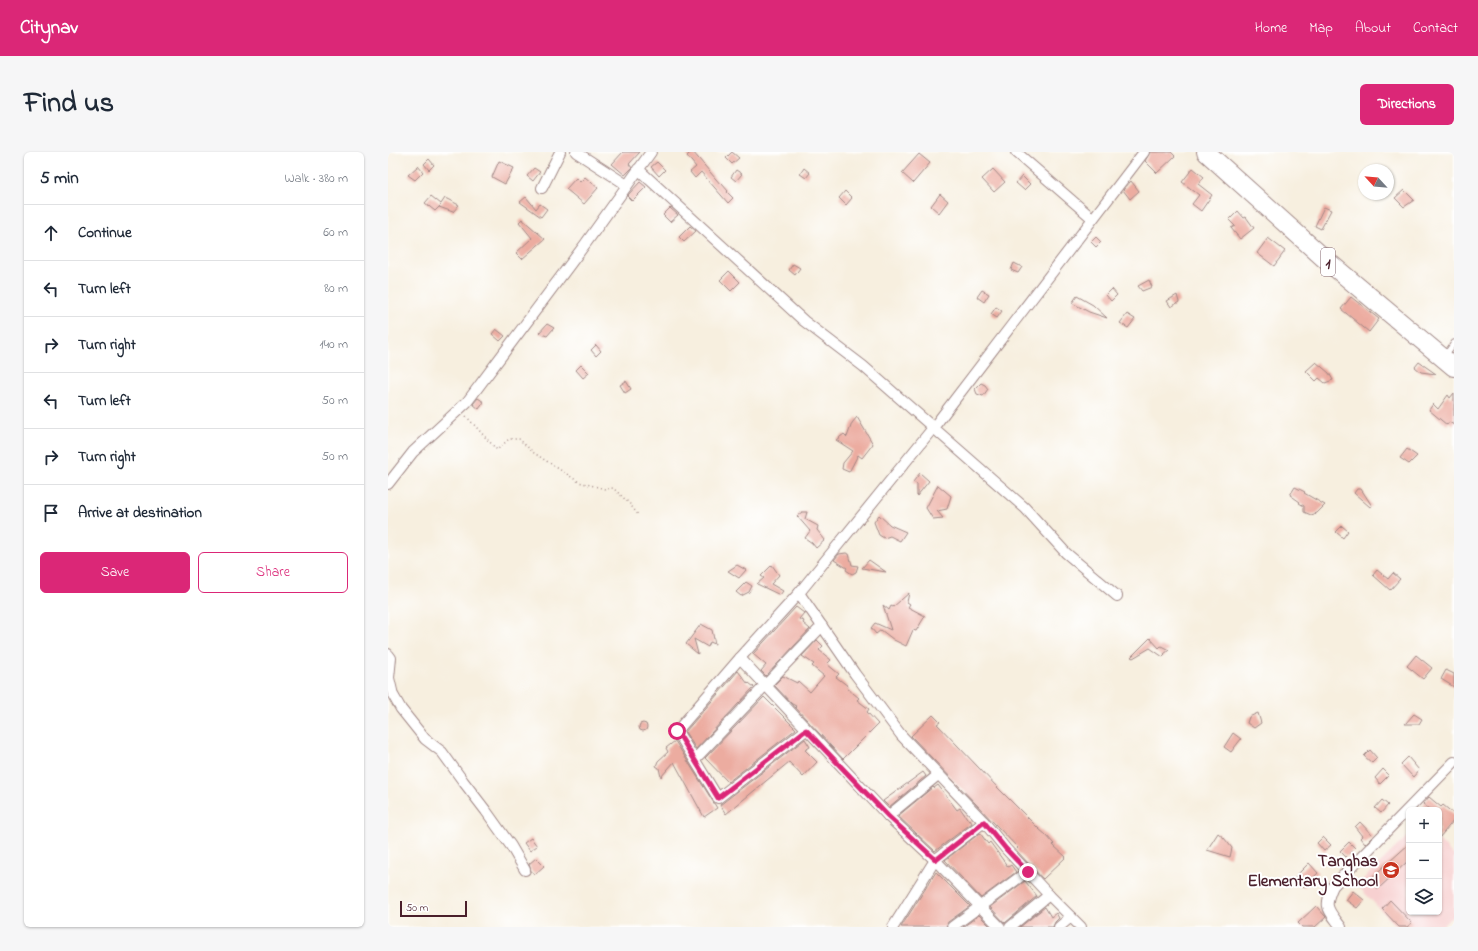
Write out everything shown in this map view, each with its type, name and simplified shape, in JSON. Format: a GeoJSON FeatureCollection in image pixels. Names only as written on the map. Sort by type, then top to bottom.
{"type":"FeatureCollection","features":[{"type":"Feature","properties":{"kind":"highway","name":"1"},"geometry":{"type":"LineString","coordinates":[[1206,152],[1326,260],[1449,363]]}},
{"type":"Feature","properties":{"kind":"street"},"geometry":{"type":"LineString","coordinates":[[542,188],[560,152]]}},
{"type":"Feature","properties":{"kind":"street"},"geometry":{"type":"LineString","coordinates":[[576,152],[626,185]]}},
{"type":"Feature","properties":{"kind":"street"},"geometry":{"type":"LineString","coordinates":[[388,484],[413,452],[467,402],[586,243],[651,152]]}},
{"type":"Feature","properties":{"kind":"street"},"geometry":{"type":"LineString","coordinates":[[1016,152],[1092,218]]}},
{"type":"Feature","properties":{"kind":"street"},"geometry":{"type":"LineString","coordinates":[[806,730],[718,798],[677,731],[799,593],[933,428],[1092,218],[1144,152]]}},
{"type":"Feature","properties":{"kind":"street"},"geometry":{"type":"LineString","coordinates":[[638,169],[804,321],[863,366],[1025,508],[1066,553],[1117,596]]}},
{"type":"Feature","properties":{"kind":"street"},"geometry":{"type":"LineString","coordinates":[[799,593],[888,719],[938,775],[984,822],[1006,849],[1081,927]]}},
{"type":"Feature","properties":{"kind":"street"},"geometry":{"type":"LineString","coordinates":[[695,759],[822,626]]}},
{"type":"Feature","properties":{"kind":"street"},"geometry":{"type":"LineString","coordinates":[[388,654],[391,658],[389,678],[393,695],[401,708],[425,739],[442,752],[507,840],[525,870]]}},
{"type":"Feature","properties":{"kind":"street"},"geometry":{"type":"LineString","coordinates":[[740,658],[888,816],[936,860],[1000,927]]}},
{"type":"Feature","properties":{"kind":"street"},"geometry":{"type":"LineString","coordinates":[[1341,927],[1328,908],[1327,899],[1333,886],[1454,762]]}},
{"type":"Feature","properties":{"kind":"street"},"geometry":{"type":"LineString","coordinates":[[888,816],[938,775]]}},
{"type":"Feature","properties":{"kind":"street"},"geometry":{"type":"LineString","coordinates":[[893,927],[936,860],[984,822]]}},
{"type":"Feature","properties":{"kind":"street"},"geometry":{"type":"LineString","coordinates":[[952,927],[1028,872]]}},
{"type":"Feature","properties":{"kind":"street"},"geometry":{"type":"LineString","coordinates":[[1010,927],[1049,895]]}},
{"type":"Feature","properties":{"kind":"street"},"geometry":{"type":"LineString","coordinates":[[1059,927],[1071,917]]}},
{"type":"Feature","properties":{"kind":"lane"},"geometry":{"type":"LineString","coordinates":[[1449,363],[1454,344]]}},
{"type":"Feature","properties":{"kind":"path"},"geometry":{"type":"LineString","coordinates":[[460,408],[481,434],[497,450],[509,439],[519,439],[534,453],[579,482],[605,488],[613,488],[629,503],[639,516]]}},
{"type":"Feature","properties":{"kind":"shaded area","name":"Tanghas Elementary School"},"geometry":{"type":"Polygon","coordinates":[[[1406,838],[1406,915],[1442,915],[1442,843],[1454,856],[1454,915],[1441,927],[1397,927],[1357,885],[1406,838]]]}},
{"type":"Feature","properties":{"kind":"building"},"geometry":{"type":"Polygon","coordinates":[[[623,152],[640,152],[629,164],[632,168],[625,175],[612,164],[623,152]]]}},
{"type":"Feature","properties":{"kind":"building"},"geometry":{"type":"Polygon","coordinates":[[[693,152],[721,185],[722,184],[728,191],[727,192],[733,198],[728,203],[701,172],[695,178],[690,172],[696,167],[687,156],[693,152]]]}},
{"type":"Feature","properties":{"kind":"building"},"geometry":{"type":"Polygon","coordinates":[[[732,152],[739,158],[732,164],[726,158],[732,152]]]}},
{"type":"Feature","properties":{"kind":"building"},"geometry":{"type":"Polygon","coordinates":[[[1150,152],[1171,152],[1175,156],[1157,173],[1145,161],[1150,152]]]}},
{"type":"Feature","properties":{"kind":"building"},"geometry":{"type":"Polygon","coordinates":[[[919,154],[930,163],[913,183],[902,173],[919,154]]]}},
{"type":"Feature","properties":{"kind":"building"},"geometry":{"type":"Polygon","coordinates":[[[429,159],[434,165],[429,170],[424,164],[429,159]]]}},
{"type":"Feature","properties":{"kind":"building"},"geometry":{"type":"Polygon","coordinates":[[[499,161],[514,168],[505,184],[492,177],[499,161]]]}},
{"type":"Feature","properties":{"kind":"building"},"geometry":{"type":"Polygon","coordinates":[[[657,162],[665,170],[659,176],[651,167],[657,162]]]}},
{"type":"Feature","properties":{"kind":"building"},"geometry":{"type":"Polygon","coordinates":[[[418,166],[423,172],[415,180],[408,175],[418,166]]]}},
{"type":"Feature","properties":{"kind":"building"},"geometry":{"type":"Polygon","coordinates":[[[534,168],[540,172],[533,181],[527,176],[534,168]]]}},
{"type":"Feature","properties":{"kind":"building"},"geometry":{"type":"Polygon","coordinates":[[[804,168],[810,173],[806,178],[800,174],[804,168]]]}},
{"type":"Feature","properties":{"kind":"building"},"geometry":{"type":"Polygon","coordinates":[[[1193,168],[1204,177],[1198,184],[1212,195],[1201,211],[1192,204],[1199,195],[1182,182],[1193,168]]]}},
{"type":"Feature","properties":{"kind":"building"},"geometry":{"type":"Polygon","coordinates":[[[993,169],[1005,182],[994,192],[982,179],[993,169]]]}},
{"type":"Feature","properties":{"kind":"building"},"geometry":{"type":"Polygon","coordinates":[[[736,170],[742,174],[736,181],[731,177],[736,170]]]}},
{"type":"Feature","properties":{"kind":"building"},"geometry":{"type":"Polygon","coordinates":[[[1022,176],[1030,184],[1024,190],[1016,183],[1022,176]]]}},
{"type":"Feature","properties":{"kind":"building"},"geometry":{"type":"Polygon","coordinates":[[[585,177],[598,188],[584,204],[566,189],[576,178],[580,182],[585,177]]]}},
{"type":"Feature","properties":{"kind":"building"},"geometry":{"type":"Polygon","coordinates":[[[1131,181],[1139,191],[1130,199],[1123,190],[1131,181]]]}},
{"type":"Feature","properties":{"kind":"building"},"geometry":{"type":"Polygon","coordinates":[[[640,182],[646,187],[632,201],[627,196],[640,182]]]}},
{"type":"Feature","properties":{"kind":"building"},"geometry":{"type":"Polygon","coordinates":[[[1404,190],[1414,200],[1404,207],[1395,198],[1404,190]]]}},
{"type":"Feature","properties":{"kind":"building"},"geometry":{"type":"Polygon","coordinates":[[[845,191],[852,198],[846,205],[839,198],[845,191]]]}},
{"type":"Feature","properties":{"kind":"building"},"geometry":{"type":"Polygon","coordinates":[[[940,194],[948,201],[939,213],[931,206],[940,194]]]}},
{"type":"Feature","properties":{"kind":"building"},"geometry":{"type":"Polygon","coordinates":[[[431,196],[441,204],[445,198],[459,205],[453,212],[439,207],[435,211],[425,203],[431,196]]]}},
{"type":"Feature","properties":{"kind":"building"},"geometry":{"type":"Polygon","coordinates":[[[526,197],[536,209],[540,204],[547,209],[541,217],[520,202],[526,197]]]}},
{"type":"Feature","properties":{"kind":"building"},"geometry":{"type":"Polygon","coordinates":[[[1324,207],[1331,210],[1321,229],[1315,226],[1324,207]]]}},
{"type":"Feature","properties":{"kind":"building"},"geometry":{"type":"Polygon","coordinates":[[[670,208],[678,215],[670,222],[663,215],[670,208]]]}},
{"type":"Feature","properties":{"kind":"building"},"geometry":{"type":"Polygon","coordinates":[[[1238,211],[1244,218],[1246,217],[1254,228],[1240,239],[1231,228],[1235,226],[1229,220],[1238,211]]]}},
{"type":"Feature","properties":{"kind":"building"},"geometry":{"type":"Polygon","coordinates":[[[522,219],[545,239],[522,259],[516,253],[532,238],[519,222],[522,219]]]}},
{"type":"Feature","properties":{"kind":"building"},"geometry":{"type":"Polygon","coordinates":[[[690,226],[696,231],[684,242],[679,237],[690,226]]]}},
{"type":"Feature","properties":{"kind":"building"},"geometry":{"type":"Polygon","coordinates":[[[1096,237],[1101,242],[1096,247],[1091,242],[1096,237]]]}},
{"type":"Feature","properties":{"kind":"building"},"geometry":{"type":"Polygon","coordinates":[[[1268,238],[1285,251],[1274,266],[1257,253],[1268,238]]]}},
{"type":"Feature","properties":{"kind":"building"},"geometry":{"type":"Polygon","coordinates":[[[1014,263],[1022,267],[1018,273],[1011,270],[1014,263]]]}},
{"type":"Feature","properties":{"kind":"building"},"geometry":{"type":"Polygon","coordinates":[[[793,264],[800,268],[795,275],[789,270],[793,264]]]}},
{"type":"Feature","properties":{"kind":"building"},"geometry":{"type":"Polygon","coordinates":[[[729,271],[740,282],[731,291],[720,280],[729,271]]]}},
{"type":"Feature","properties":{"kind":"building"},"geometry":{"type":"Polygon","coordinates":[[[1149,280],[1152,287],[1142,291],[1138,286],[1149,280]]]}},
{"type":"Feature","properties":{"kind":"building"},"geometry":{"type":"Polygon","coordinates":[[[1112,289],[1117,295],[1111,301],[1106,295],[1112,289]]]}},
{"type":"Feature","properties":{"kind":"building"},"geometry":{"type":"Polygon","coordinates":[[[982,290],[989,294],[984,302],[977,297],[982,290]]]}},
{"type":"Feature","properties":{"kind":"building"},"geometry":{"type":"Polygon","coordinates":[[[1177,295],[1179,302],[1171,307],[1167,301],[1177,295]]]}},
{"type":"Feature","properties":{"kind":"building"},"geometry":{"type":"Polygon","coordinates":[[[1077,296],[1093,305],[1107,318],[1089,312],[1072,303],[1077,296]]]}},
{"type":"Feature","properties":{"kind":"building"},"geometry":{"type":"Polygon","coordinates":[[[1351,297],[1379,319],[1369,332],[1341,309],[1351,297]]]}},
{"type":"Feature","properties":{"kind":"building"},"geometry":{"type":"Polygon","coordinates":[[[996,307],[1002,311],[997,318],[991,314],[996,307]]]}},
{"type":"Feature","properties":{"kind":"building"},"geometry":{"type":"Polygon","coordinates":[[[1127,314],[1135,319],[1128,328],[1120,323],[1127,314]]]}},
{"type":"Feature","properties":{"kind":"building"},"geometry":{"type":"Polygon","coordinates":[[[547,324],[554,328],[547,336],[539,333],[547,324]]]}},
{"type":"Feature","properties":{"kind":"building"},"geometry":{"type":"Polygon","coordinates":[[[496,329],[505,336],[500,341],[492,334],[496,329]]]}},
{"type":"Feature","properties":{"kind":"building"},"geometry":{"type":"Polygon","coordinates":[[[596,345],[601,351],[596,356],[591,350],[596,345]]]}},
{"type":"Feature","properties":{"kind":"building"},"geometry":{"type":"Polygon","coordinates":[[[1316,362],[1329,373],[1333,380],[1325,383],[1319,378],[1316,381],[1306,371],[1316,362]]]}},
{"type":"Feature","properties":{"kind":"building"},"geometry":{"type":"Polygon","coordinates":[[[1419,362],[1436,374],[1421,372],[1415,367],[1419,362]]]}},
{"type":"Feature","properties":{"kind":"building"},"geometry":{"type":"Polygon","coordinates":[[[581,365],[589,373],[583,378],[576,370],[581,365]]]}},
{"type":"Feature","properties":{"kind":"building"},"geometry":{"type":"Polygon","coordinates":[[[626,381],[631,389],[625,393],[620,385],[626,381]]]}},
{"type":"Feature","properties":{"kind":"building"},"geometry":{"type":"Polygon","coordinates":[[[981,383],[988,389],[983,396],[977,394],[975,389],[981,383]]]}},
{"type":"Feature","properties":{"kind":"building"},"geometry":{"type":"Polygon","coordinates":[[[1454,393],[1454,425],[1449,422],[1447,425],[1429,410],[1433,404],[1438,409],[1448,395],[1450,398],[1454,393]]]}},
{"type":"Feature","properties":{"kind":"building"},"geometry":{"type":"Polygon","coordinates":[[[478,398],[484,402],[479,409],[473,404],[478,398]]]}},
{"type":"Feature","properties":{"kind":"building"},"geometry":{"type":"Polygon","coordinates":[[[857,417],[873,444],[862,458],[858,455],[849,472],[842,469],[843,463],[853,451],[836,440],[844,434],[847,437],[852,423],[857,417]]]}},
{"type":"Feature","properties":{"kind":"building"},"geometry":{"type":"Polygon","coordinates":[[[1407,449],[1417,456],[1409,464],[1400,458],[1407,449]]]}},
{"type":"Feature","properties":{"kind":"building"},"geometry":{"type":"Polygon","coordinates":[[[920,473],[929,481],[917,496],[917,484],[913,482],[920,473]]]}},
{"type":"Feature","properties":{"kind":"building"},"geometry":{"type":"Polygon","coordinates":[[[938,485],[951,496],[947,509],[937,511],[943,518],[933,519],[926,508],[938,485]]]}},
{"type":"Feature","properties":{"kind":"building"},"geometry":{"type":"Polygon","coordinates":[[[1295,487],[1325,505],[1317,513],[1311,515],[1304,512],[1304,506],[1290,495],[1295,487]]]}},
{"type":"Feature","properties":{"kind":"building"},"geometry":{"type":"Polygon","coordinates":[[[1357,489],[1361,489],[1372,506],[1370,507],[1354,493],[1357,489]]]}},
{"type":"Feature","properties":{"kind":"building"},"geometry":{"type":"Polygon","coordinates":[[[802,512],[807,512],[805,519],[818,526],[817,530],[825,540],[816,548],[805,538],[810,531],[797,516],[802,512]]]}},
{"type":"Feature","properties":{"kind":"building"},"geometry":{"type":"Polygon","coordinates":[[[879,515],[890,525],[906,532],[900,541],[890,536],[884,538],[879,535],[874,522],[879,515]]]}},
{"type":"Feature","properties":{"kind":"building"},"geometry":{"type":"Polygon","coordinates":[[[1342,526],[1348,531],[1343,538],[1336,532],[1342,526]]]}},
{"type":"Feature","properties":{"kind":"building"},"geometry":{"type":"Polygon","coordinates":[[[839,554],[849,554],[852,565],[858,566],[856,572],[852,574],[846,570],[847,568],[834,560],[839,554]]]}},
{"type":"Feature","properties":{"kind":"building"},"geometry":{"type":"Polygon","coordinates":[[[869,560],[886,572],[862,568],[869,560]]]}},
{"type":"Feature","properties":{"kind":"building"},"geometry":{"type":"Polygon","coordinates":[[[737,565],[746,570],[739,578],[728,571],[737,565]]]}},
{"type":"Feature","properties":{"kind":"building"},"geometry":{"type":"Polygon","coordinates":[[[772,565],[779,575],[771,584],[783,591],[780,595],[757,584],[764,578],[761,576],[772,565]]]}},
{"type":"Feature","properties":{"kind":"building"},"geometry":{"type":"Polygon","coordinates":[[[1377,570],[1388,579],[1393,573],[1400,579],[1390,590],[1373,575],[1377,570]]]}},
{"type":"Feature","properties":{"kind":"building"},"geometry":{"type":"Polygon","coordinates":[[[746,582],[752,586],[749,592],[741,596],[736,592],[746,582]]]}},
{"type":"Feature","properties":{"kind":"building"},"geometry":{"type":"Polygon","coordinates":[[[909,593],[907,602],[910,604],[908,607],[925,616],[916,631],[913,630],[906,646],[894,640],[881,630],[876,634],[871,628],[875,623],[891,630],[883,605],[889,610],[891,606],[893,607],[909,593]]]}},
{"type":"Feature","properties":{"kind":"building"},"geometry":{"type":"Polygon","coordinates":[[[796,607],[804,613],[799,619],[804,621],[803,623],[810,629],[766,676],[761,671],[766,665],[753,654],[796,607]]]}},
{"type":"Feature","properties":{"kind":"building"},"geometry":{"type":"Polygon","coordinates":[[[701,624],[712,630],[715,644],[710,642],[708,647],[694,639],[698,654],[686,644],[701,624]]]}},
{"type":"Feature","properties":{"kind":"building"},"geometry":{"type":"Polygon","coordinates":[[[1150,638],[1159,648],[1161,646],[1169,650],[1163,657],[1150,648],[1133,658],[1131,657],[1150,638]]]}},
{"type":"Feature","properties":{"kind":"building"},"geometry":{"type":"Polygon","coordinates":[[[817,640],[823,646],[819,650],[831,660],[827,664],[839,674],[836,677],[848,686],[847,688],[859,698],[857,700],[869,709],[867,712],[878,724],[843,759],[795,707],[796,706],[792,704],[774,685],[783,676],[797,683],[798,681],[810,692],[824,676],[812,666],[814,664],[802,656],[817,640]]]}},
{"type":"Feature","properties":{"kind":"building"},"geometry":{"type":"Polygon","coordinates":[[[1416,655],[1432,668],[1423,679],[1407,666],[1416,655]]]}},
{"type":"Feature","properties":{"kind":"building"},"geometry":{"type":"Polygon","coordinates":[[[1446,670],[1454,674],[1454,687],[1441,679],[1446,670]]]}},
{"type":"Feature","properties":{"kind":"building"},"geometry":{"type":"Polygon","coordinates":[[[738,671],[748,684],[749,683],[754,687],[696,749],[685,732],[738,671]]]}},
{"type":"Feature","properties":{"kind":"building"},"geometry":{"type":"Polygon","coordinates":[[[764,697],[796,729],[728,782],[705,758],[764,697]]]}},
{"type":"Feature","properties":{"kind":"building"},"geometry":{"type":"Polygon","coordinates":[[[1258,713],[1261,723],[1254,728],[1247,723],[1249,717],[1258,713]]]}},
{"type":"Feature","properties":{"kind":"building"},"geometry":{"type":"Polygon","coordinates":[[[1414,714],[1422,719],[1419,724],[1405,724],[1414,714]]]}},
{"type":"Feature","properties":{"kind":"building"},"geometry":{"type":"Polygon","coordinates":[[[933,715],[940,722],[937,724],[1066,857],[1043,879],[1016,850],[1018,848],[911,736],[933,715]]]}},
{"type":"Feature","properties":{"kind":"building"},"geometry":{"type":"Polygon","coordinates":[[[641,723],[645,723],[647,727],[645,731],[641,731],[639,729],[639,725],[641,723]]]}},
{"type":"Feature","properties":{"kind":"building"},"geometry":{"type":"Polygon","coordinates":[[[1233,733],[1241,739],[1231,752],[1224,747],[1233,733]]]}},
{"type":"Feature","properties":{"kind":"building"},"geometry":{"type":"Polygon","coordinates":[[[805,739],[810,747],[805,750],[817,762],[803,777],[789,762],[726,814],[720,805],[805,739]]]}},
{"type":"Feature","properties":{"kind":"building"},"geometry":{"type":"Polygon","coordinates":[[[675,741],[717,808],[704,817],[674,762],[661,777],[659,768],[656,766],[658,761],[668,752],[666,748],[675,741]]]}},
{"type":"Feature","properties":{"kind":"building"},"geometry":{"type":"Polygon","coordinates":[[[1370,750],[1377,758],[1372,763],[1364,756],[1370,750]]]}},
{"type":"Feature","properties":{"kind":"building"},"geometry":{"type":"Polygon","coordinates":[[[1408,757],[1419,770],[1413,777],[1401,764],[1408,757]]]}},
{"type":"Feature","properties":{"kind":"building"},"geometry":{"type":"Polygon","coordinates":[[[1383,769],[1389,775],[1380,784],[1375,778],[1383,769]]]}},
{"type":"Feature","properties":{"kind":"building"},"geometry":{"type":"Polygon","coordinates":[[[923,772],[926,776],[889,807],[883,801],[923,772]]]}},
{"type":"Feature","properties":{"kind":"building"},"geometry":{"type":"Polygon","coordinates":[[[938,785],[957,810],[960,808],[972,823],[935,851],[898,816],[933,787],[934,788],[938,785]]]}},
{"type":"Feature","properties":{"kind":"building"},"geometry":{"type":"Polygon","coordinates":[[[1429,797],[1441,807],[1426,807],[1423,804],[1429,797]]]}},
{"type":"Feature","properties":{"kind":"building"},"geometry":{"type":"Polygon","coordinates":[[[1382,800],[1388,805],[1381,813],[1375,808],[1382,800]]]}},
{"type":"Feature","properties":{"kind":"building"},"geometry":{"type":"Polygon","coordinates":[[[1443,805],[1454,814],[1454,820],[1442,834],[1441,807],[1443,805]]]}},
{"type":"Feature","properties":{"kind":"building"},"geometry":{"type":"Polygon","coordinates":[[[1360,822],[1373,836],[1365,844],[1360,838],[1362,836],[1355,827],[1360,822]]]}},
{"type":"Feature","properties":{"kind":"building"},"geometry":{"type":"Polygon","coordinates":[[[980,833],[988,844],[990,842],[1008,867],[1011,865],[1016,872],[981,898],[945,860],[980,833]]]}},
{"type":"Feature","properties":{"kind":"building"},"geometry":{"type":"Polygon","coordinates":[[[1218,833],[1232,848],[1230,857],[1207,850],[1218,833]]]}},
{"type":"Feature","properties":{"kind":"building"},"geometry":{"type":"Polygon","coordinates":[[[1323,837],[1331,845],[1324,851],[1317,843],[1323,837]]]}},
{"type":"Feature","properties":{"kind":"building"},"geometry":{"type":"Polygon","coordinates":[[[531,838],[537,846],[530,851],[524,843],[531,838]]]}},
{"type":"Feature","properties":{"kind":"building"},"geometry":{"type":"Polygon","coordinates":[[[1349,842],[1355,848],[1346,857],[1340,851],[1349,842]]]}},
{"type":"Feature","properties":{"kind":"building"},"geometry":{"type":"Polygon","coordinates":[[[1406,847],[1406,863],[1378,889],[1370,879],[1406,847]]]}},
{"type":"Feature","properties":{"kind":"building"},"geometry":{"type":"Polygon","coordinates":[[[536,858],[544,866],[535,874],[531,871],[529,864],[536,858]]]}},
{"type":"Feature","properties":{"kind":"building"},"geometry":{"type":"Polygon","coordinates":[[[1309,863],[1318,873],[1304,887],[1295,877],[1309,863]]]}},
{"type":"Feature","properties":{"kind":"building"},"geometry":{"type":"Polygon","coordinates":[[[936,872],[970,906],[948,922],[946,927],[901,927],[936,872]]]}},
{"type":"Feature","properties":{"kind":"building"},"geometry":{"type":"Polygon","coordinates":[[[1025,881],[1037,896],[1005,923],[990,907],[1025,881]]]}},
{"type":"Feature","properties":{"kind":"building"},"geometry":{"type":"Polygon","coordinates":[[[1353,891],[1364,900],[1357,908],[1346,900],[1353,891]]]}},
{"type":"Feature","properties":{"kind":"building"},"geometry":{"type":"Polygon","coordinates":[[[1390,900],[1412,923],[1407,927],[1399,927],[1382,909],[1390,900]]]}},
{"type":"Feature","properties":{"kind":"building"},"geometry":{"type":"Polygon","coordinates":[[[1316,906],[1326,917],[1315,927],[1302,927],[1298,923],[1316,906]]]}},
{"type":"Feature","properties":{"kind":"building"},"geometry":{"type":"Polygon","coordinates":[[[1045,907],[1051,917],[1056,913],[1059,918],[1053,927],[1020,927],[1045,907]]]}},
{"type":"Feature","properties":{"kind":"building"},"geometry":{"type":"Polygon","coordinates":[[[979,915],[991,927],[963,927],[979,915]]]}},
{"type":"Feature","properties":{"kind":"place","name":"Tanghas Elementary School"},"geometry":{"type":"Point","coordinates":[1391,870]}},
{"type":"Feature","properties":{"kind":"route"},"geometry":{"type":"LineString","coordinates":[[677,731],[718,798],[806,730],[888,816],[936,860],[984,822],[1006,849],[1028,872]]}}]}
